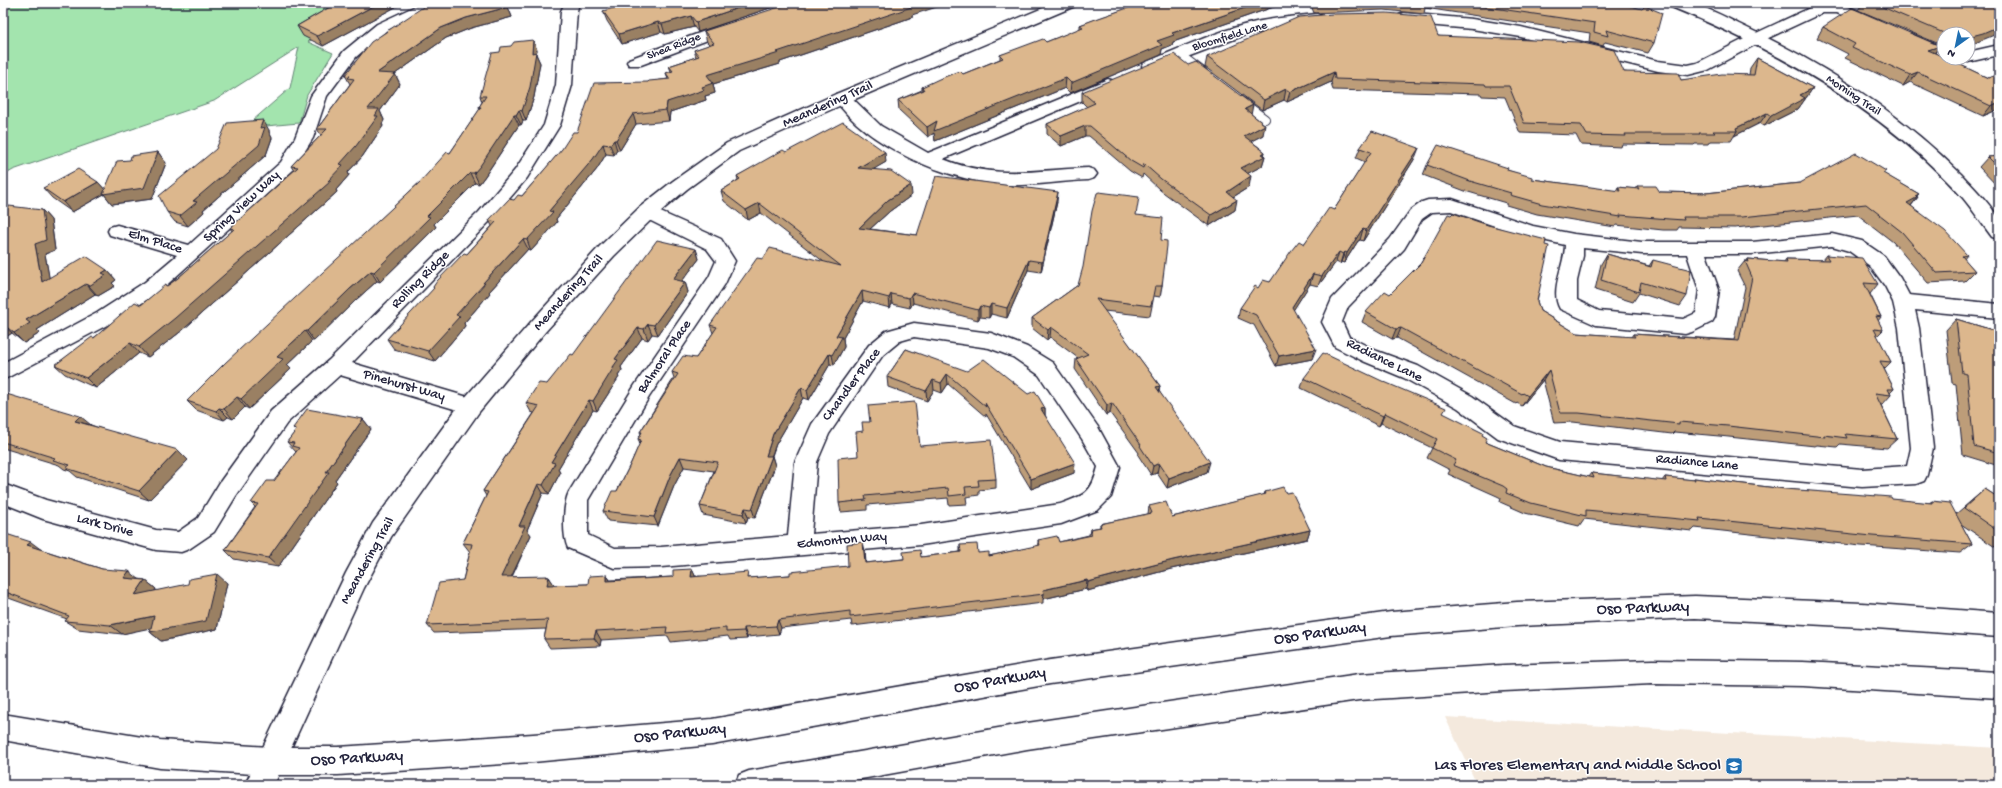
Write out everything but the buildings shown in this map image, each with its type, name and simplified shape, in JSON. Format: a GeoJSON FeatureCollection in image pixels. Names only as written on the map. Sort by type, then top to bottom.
{"type":"FeatureCollection","features":[{"type":"Feature","properties":{"kind":"main road","name":"Meandering Trail"},"geometry":{"type":"LineString","coordinates":[[264,773],[355,581],[382,530],[471,406],[602,257],[647,212],[680,185],[733,147],[842,98],[1069,3]]}},
{"type":"Feature","properties":{"kind":"main road","name":"Morning Trail"},"geometry":{"type":"LineString","coordinates":[[1675,3],[1725,23],[1757,38],[1833,82],[1915,142],[1996,222]]}},
{"type":"Feature","properties":{"kind":"main road","name":"Oso Parkway"},"geometry":{"type":"LineString","coordinates":[[3,727],[264,773],[338,761],[533,748],[712,732],[1050,672],[1391,624],[1517,614],[1695,607],[1862,615],[1999,625]]}},
{"type":"Feature","properties":{"kind":"main road"},"geometry":{"type":"LineString","coordinates":[[749,785],[1027,736],[1360,687],[1504,678],[1652,672],[1803,674],[1999,685]]}},
{"type":"Feature","properties":{"kind":"street","name":"Spring View Way"},"geometry":{"type":"LineString","coordinates":[[3,372],[104,318],[152,287],[192,253],[287,166],[304,138],[319,96],[350,54],[382,27],[417,10],[436,3]]}},
{"type":"Feature","properties":{"kind":"street","name":"Rolling Ridge"},"geometry":{"type":"LineString","coordinates":[[206,525],[228,489],[279,417],[336,366],[485,216],[521,174],[552,124],[564,85],[569,11],[572,3]]}},
{"type":"Feature","properties":{"kind":"street"},"geometry":{"type":"LineString","coordinates":[[1392,17],[1472,24],[1521,32],[1658,66],[1688,70],[1702,67],[1757,38],[1819,9],[1839,8],[1936,50]]}},
{"type":"Feature","properties":{"kind":"street","name":"Bloomfield Lane"},"geometry":{"type":"LineString","coordinates":[[1135,72],[1216,39],[1256,27],[1285,22],[1330,18]]}},
{"type":"Feature","properties":{"kind":"street","name":"Shea Ridge"},"geometry":{"type":"LineString","coordinates":[[635,62],[743,23]]}},
{"type":"Feature","properties":{"kind":"street"},"geometry":{"type":"LineString","coordinates":[[1976,55],[1999,50]]}},
{"type":"Feature","properties":{"kind":"street"},"geometry":{"type":"LineString","coordinates":[[928,159],[1120,79]]}},
{"type":"Feature","properties":{"kind":"street"},"geometry":{"type":"LineString","coordinates":[[842,98],[879,132],[928,159],[948,167],[1005,179],[1052,178],[1072,174],[1088,174]]}},
{"type":"Feature","properties":{"kind":"street","name":"Radiance Lane"},"geometry":{"type":"LineString","coordinates":[[1452,205],[1531,232],[1574,240],[1642,248],[1694,249],[1752,248],[1832,240],[1855,246],[1877,261],[1893,283],[1903,302],[1909,328],[1922,448],[1916,475],[1862,478],[1560,451],[1506,432],[1465,402],[1411,372],[1370,356],[1342,342],[1332,322],[1339,304],[1397,244],[1416,215],[1428,206],[1452,205]]}},
{"type":"Feature","properties":{"kind":"street","name":"Balmoral Place"},"geometry":{"type":"LineString","coordinates":[[576,541],[577,499],[642,391],[718,279],[726,261],[714,244],[647,212]]}},
{"type":"Feature","properties":{"kind":"street","name":"Elm Place"},"geometry":{"type":"LineString","coordinates":[[117,231],[192,253]]}},
{"type":"Feature","properties":{"kind":"street"},"geometry":{"type":"LineString","coordinates":[[1574,240],[1574,256],[1567,281],[1567,304],[1596,318],[1685,327],[1705,317],[1709,290],[1694,249]]}},
{"type":"Feature","properties":{"kind":"street"},"geometry":{"type":"LineString","coordinates":[[1903,302],[1999,311]]}},
{"type":"Feature","properties":{"kind":"street","name":"Chandler Place"},"geometry":{"type":"LineString","coordinates":[[799,545],[806,462],[820,430],[876,350],[892,336],[914,330],[991,341],[1020,352],[1046,369],[1090,433],[1109,467],[1104,490]]}},
{"type":"Feature","properties":{"kind":"street","name":"Pinehurst Way"},"geometry":{"type":"LineString","coordinates":[[336,366],[471,406]]}},
{"type":"Feature","properties":{"kind":"street","name":"Edmonton Way"},"geometry":{"type":"LineString","coordinates":[[576,541],[614,558],[661,557],[921,535],[1061,514],[1090,503],[1104,490]]}},
{"type":"Feature","properties":{"kind":"street","name":"Lark Drive"},"geometry":{"type":"LineString","coordinates":[[3,493],[43,509],[156,540],[181,542],[206,525]]}},
{"type":"Feature","properties":{"kind":"lane"},"geometry":{"type":"LineString","coordinates":[[1179,54],[1210,77]]}},
{"type":"Feature","properties":{"kind":"lane"},"geometry":{"type":"LineString","coordinates":[[1234,96],[1265,119]]}},
{"type":"Feature","properties":{"kind":"shaded area","name":"Las Flores Elementary and Middle School"},"geometry":{"type":"Polygon","coordinates":[[[1445,717],[1999,748],[1999,785],[1477,785],[1445,717]]]}},
{"type":"Feature","properties":{"kind":"green space"},"geometry":{"type":"Polygon","coordinates":[[[3,3],[370,3],[308,42],[333,53],[307,95],[299,123],[244,128],[290,88],[299,47],[214,101],[13,170],[3,176],[3,3]]]}},
{"type":"Feature","properties":{"kind":"place","name":"Las Flores Elementary and Middle School"},"geometry":{"type":"Point","coordinates":[1734,766]}}]}
